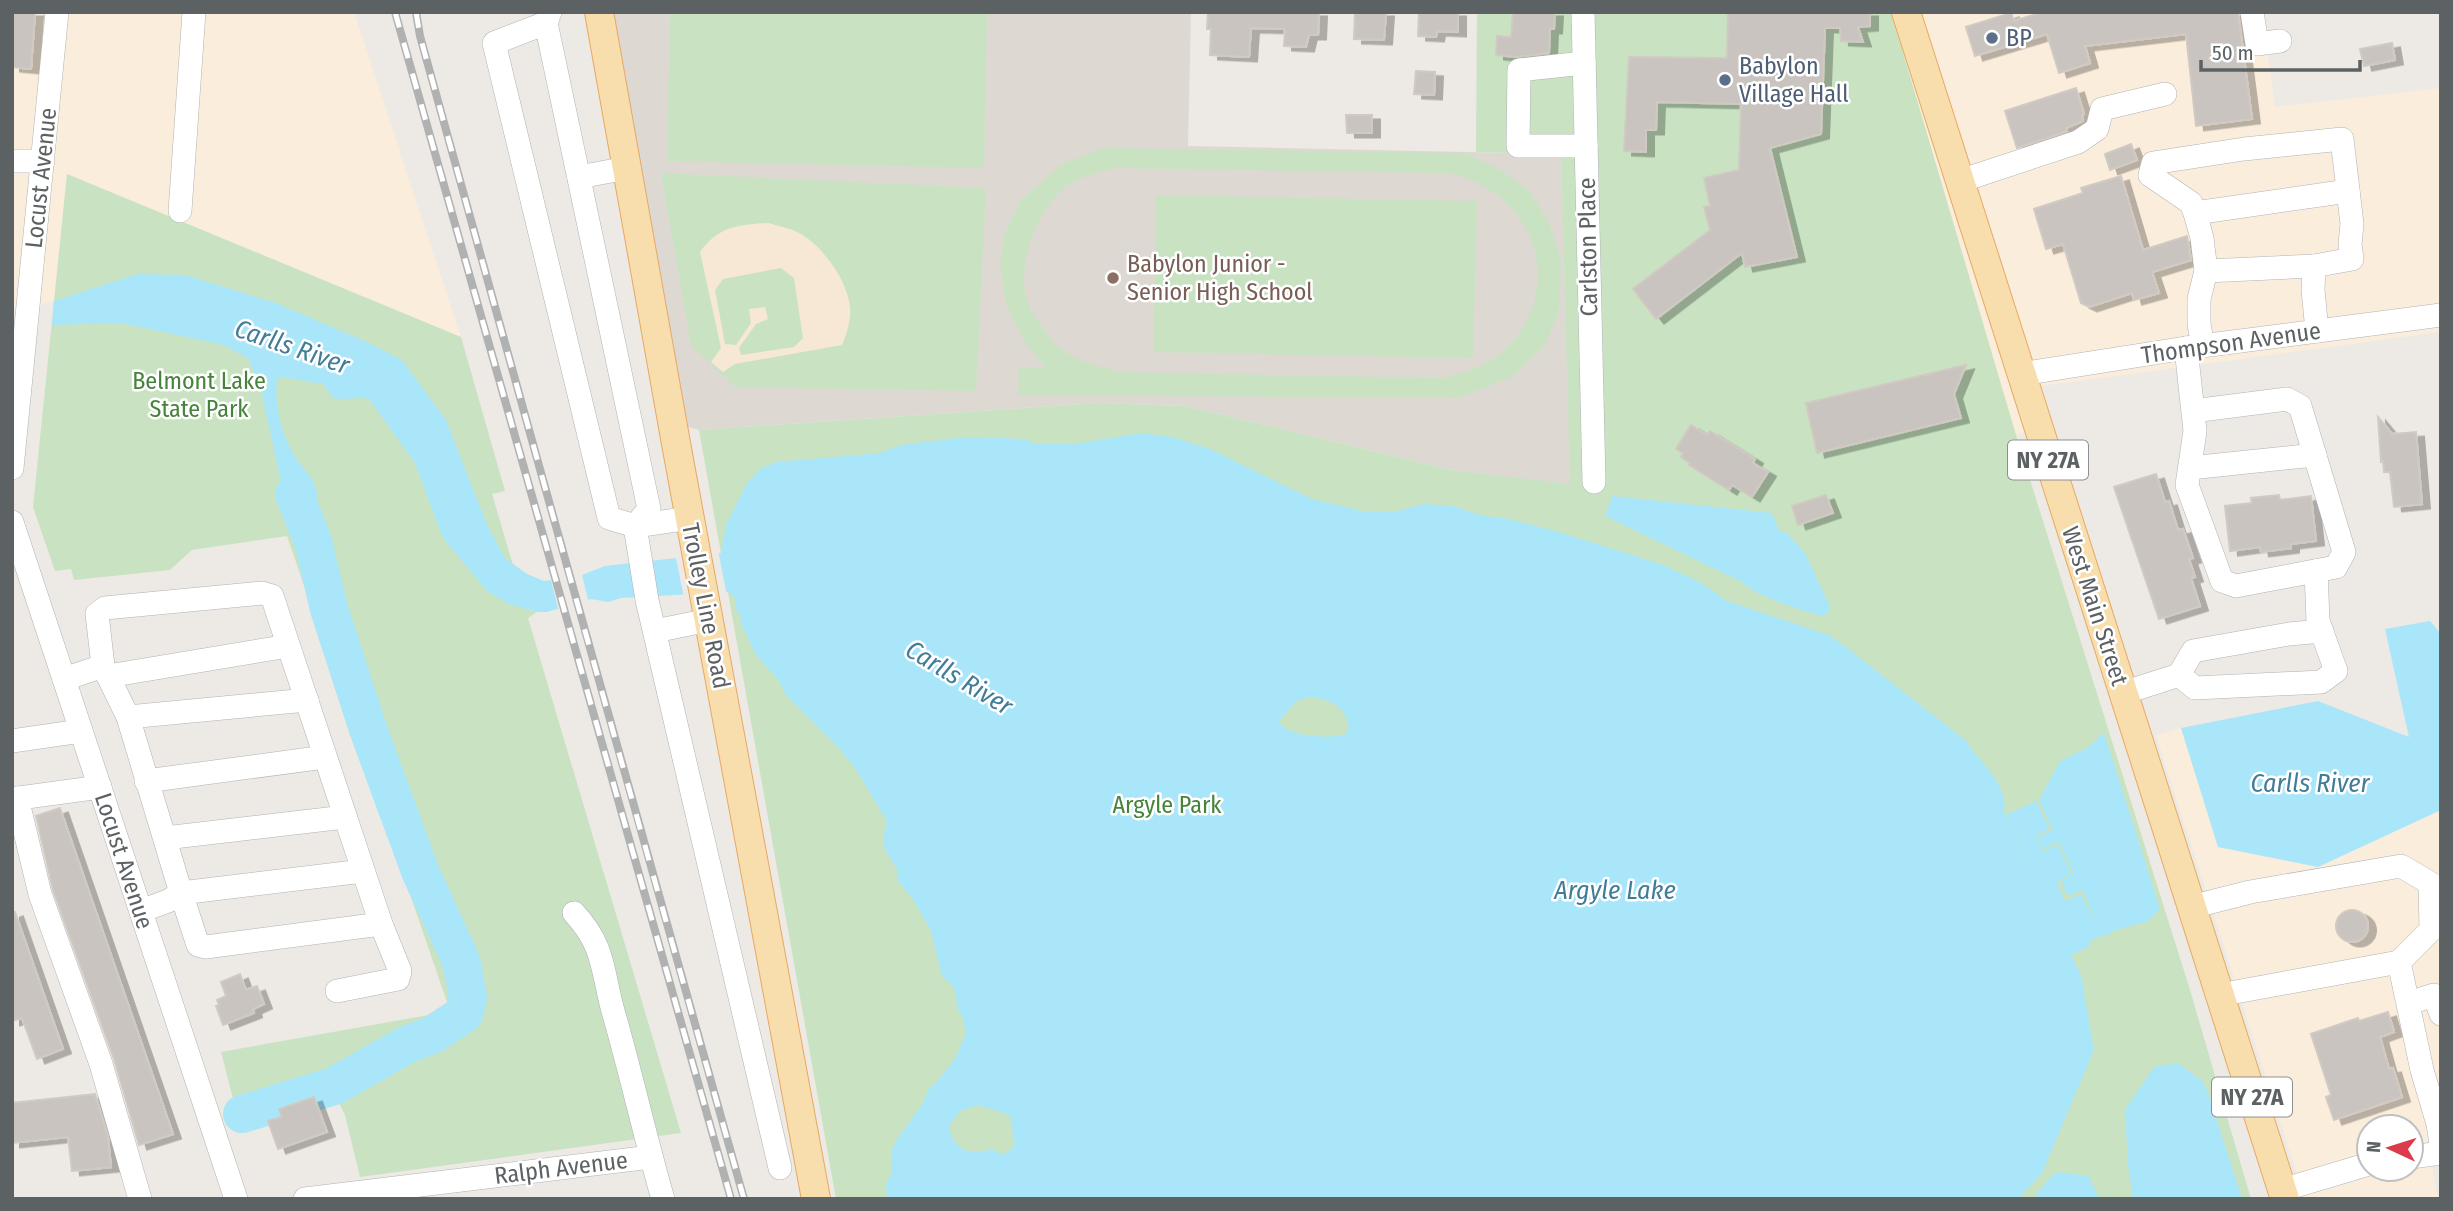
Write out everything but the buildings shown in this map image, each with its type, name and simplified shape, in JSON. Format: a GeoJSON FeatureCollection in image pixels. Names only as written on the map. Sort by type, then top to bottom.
{"type":"FeatureCollection","features":[{"type":"Feature","properties":{"kind":"main road","name":"Trolley Line Road"},"geometry":{"type":"LineString","coordinates":[[599,12],[816,1199]]}},
{"type":"Feature","properties":{"kind":"main road","name":"West Main Street"},"geometry":{"type":"LineString","coordinates":[[1906,12],[2283,1194]]}},
{"type":"Feature","properties":{"kind":"street","name":"Locust Avenue"},"geometry":{"type":"LineString","coordinates":[[12,468],[57,12]]}},
{"type":"Feature","properties":{"kind":"street"},"geometry":{"type":"LineString","coordinates":[[180,211],[194,12]]}},
{"type":"Feature","properties":{"kind":"street","name":"Carlston Place"},"geometry":{"type":"LineString","coordinates":[[1583,12],[1594,482]]}},
{"type":"Feature","properties":{"kind":"street"},"geometry":{"type":"LineString","coordinates":[[2252,12],[2257,44],[2280,41]]}},
{"type":"Feature","properties":{"kind":"street"},"geometry":{"type":"LineString","coordinates":[[690,518],[635,526],[609,518],[494,43],[548,17],[649,509],[635,526],[647,600],[780,1168]]}},
{"type":"Feature","properties":{"kind":"street"},"geometry":{"type":"LineString","coordinates":[[1584,63],[1519,70],[1518,146],[1586,146]]}},
{"type":"Feature","properties":{"kind":"street"},"geometry":{"type":"LineString","coordinates":[[1960,181],[2078,142],[2097,129],[2102,109],[2165,94]]}},
{"type":"Feature","properties":{"kind":"street"},"geometry":{"type":"LineString","coordinates":[[2193,411],[2287,399],[2300,406],[2344,552],[2336,567],[2236,586],[2222,580],[2187,485],[2195,431],[2193,411],[2199,299],[2206,271],[2202,238],[2192,203],[2150,175],[2153,163],[2244,149],[2342,139],[2352,224],[2352,259],[2314,266],[2206,271]]}},
{"type":"Feature","properties":{"kind":"street"},"geometry":{"type":"LineString","coordinates":[[12,161],[43,162]]}},
{"type":"Feature","properties":{"kind":"street"},"geometry":{"type":"LineString","coordinates":[[579,177],[627,168]]}},
{"type":"Feature","properties":{"kind":"street"},"geometry":{"type":"LineString","coordinates":[[2195,213],[2348,191]]}},
{"type":"Feature","properties":{"kind":"street"},"geometry":{"type":"LineString","coordinates":[[2314,266],[2313,290],[2317,331]]}},
{"type":"Feature","properties":{"kind":"street","name":"Thompson Avenue"},"geometry":{"type":"LineString","coordinates":[[2021,374],[2195,347],[2441,315]]}},
{"type":"Feature","properties":{"kind":"street"},"geometry":{"type":"LineString","coordinates":[[2190,468],[2315,455]]}},
{"type":"Feature","properties":{"kind":"street","name":"Locust Avenue"},"geometry":{"type":"LineString","coordinates":[[12,522],[236,1199]]}},
{"type":"Feature","properties":{"kind":"street"},"geometry":{"type":"LineString","coordinates":[[2179,675],[2195,688],[2321,682],[2336,671],[2318,621],[2316,571]]}},
{"type":"Feature","properties":{"kind":"street"},"geometry":{"type":"LineString","coordinates":[[337,991],[398,979],[400,971],[381,924],[272,596],[262,593],[105,608],[97,614],[106,671],[128,717],[198,945],[206,947],[381,924]]}},
{"type":"Feature","properties":{"kind":"street"},"geometry":{"type":"LineString","coordinates":[[655,631],[707,610]]}},
{"type":"Feature","properties":{"kind":"street"},"geometry":{"type":"LineString","coordinates":[[2123,693],[2179,675],[2193,651],[2322,631]]}},
{"type":"Feature","properties":{"kind":"street"},"geometry":{"type":"LineString","coordinates":[[64,679],[289,646]]}},
{"type":"Feature","properties":{"kind":"street"},"geometry":{"type":"LineString","coordinates":[[128,717],[307,700]]}},
{"type":"Feature","properties":{"kind":"street"},"geometry":{"type":"LineString","coordinates":[[12,741],[81,731]]}},
{"type":"Feature","properties":{"kind":"street"},"geometry":{"type":"LineString","coordinates":[[146,780],[325,757]]}},
{"type":"Feature","properties":{"kind":"street"},"geometry":{"type":"LineString","coordinates":[[100,788],[15,799],[40,894],[101,1064],[140,1199]]}},
{"type":"Feature","properties":{"kind":"street"},"geometry":{"type":"LineString","coordinates":[[165,838],[345,817]]}},
{"type":"Feature","properties":{"kind":"street"},"geometry":{"type":"LineString","coordinates":[[2191,907],[2250,892],[2401,866],[2430,883],[2431,930],[2399,962],[2219,995]]}},
{"type":"Feature","properties":{"kind":"street"},"geometry":{"type":"LineString","coordinates":[[141,911],[181,893],[363,871]]}},
{"type":"Feature","properties":{"kind":"street"},"geometry":{"type":"LineString","coordinates":[[574,913],[587,927],[598,946],[663,1199]]}},
{"type":"Feature","properties":{"kind":"street"},"geometry":{"type":"LineString","coordinates":[[2399,962],[2441,1144]]}},
{"type":"Feature","properties":{"kind":"street"},"geometry":{"type":"LineString","coordinates":[[2409,1003],[2434,995],[2441,1014]]}},
{"type":"Feature","properties":{"kind":"street","name":"Ralph Avenue"},"geometry":{"type":"LineString","coordinates":[[305,1199],[651,1157]]}},
{"type":"Feature","properties":{"kind":"street"},"geometry":{"type":"LineString","coordinates":[[2283,1194],[2355,1169]]}},
{"type":"Feature","properties":{"kind":"shaded area"},"geometry":{"type":"Polygon","coordinates":[[[12,12],[354,12],[461,337],[67,174],[54,301],[12,313],[12,12]]]}},
{"type":"Feature","properties":{"kind":"shaded area","name":"Babylon Junior - Senior High School"},"geometry":{"type":"Polygon","coordinates":[[[612,12],[1191,12],[1188,146],[1561,154],[1571,485],[1452,470],[1186,406],[1098,403],[699,430],[688,427],[612,12]]]}},
{"type":"Feature","properties":{"kind":"shaded area"},"geometry":{"type":"Polygon","coordinates":[[[1891,12],[2262,12],[2275,107],[2441,88],[2441,332],[2041,386],[2052,422],[2016,435],[1891,12]]]}},
{"type":"Feature","properties":{"kind":"shaded area"},"geometry":{"type":"Polygon","coordinates":[[[2181,728],[2218,847],[2318,867],[2441,810],[2441,1158],[2431,1160],[2438,1199],[2305,1199],[2156,735],[2181,728]]]}},
{"type":"Feature","properties":{"kind":"green space"},"geometry":{"type":"Polygon","coordinates":[[[670,12],[987,12],[984,168],[667,161],[670,12]]]}},
{"type":"Feature","properties":{"kind":"green space","name":"Argyle Lake"},"geometry":{"type":"Polygon","coordinates":[[[1477,12],[1891,12],[2016,435],[2190,990],[2251,1199],[836,1199],[699,430],[1098,403],[1186,406],[1452,470],[1570,484],[1561,154],[1476,152],[1477,12]]]}},
{"type":"Feature","properties":{"kind":"green space"},"geometry":{"type":"Polygon","coordinates":[[[1103,148],[1465,153],[1500,169],[1530,192],[1549,223],[1561,259],[1559,310],[1545,345],[1512,377],[1458,398],[1018,395],[1019,367],[1045,367],[1024,341],[1006,305],[1000,264],[1005,233],[1021,200],[1064,163],[1103,148]],[[1114,168],[1094,174],[1064,188],[1045,210],[1031,239],[1027,255],[1024,286],[1027,300],[1038,321],[1058,346],[1081,360],[1119,372],[1437,378],[1477,368],[1507,347],[1527,320],[1537,288],[1536,255],[1523,224],[1500,197],[1464,177],[1438,173],[1114,168]]]}},
{"type":"Feature","properties":{"kind":"green space"},"geometry":{"type":"Polygon","coordinates":[[[661,173],[986,188],[976,391],[735,387],[691,345],[661,173]]]}},
{"type":"Feature","properties":{"kind":"green space","name":"Belmont Lake State Park"},"geometry":{"type":"Polygon","coordinates":[[[67,174],[461,337],[505,491],[492,494],[526,609],[537,612],[528,618],[681,1133],[360,1177],[345,1115],[335,1095],[252,1121],[237,1114],[221,1052],[440,1013],[448,1005],[287,536],[192,550],[170,570],[74,580],[71,569],[55,571],[33,507],[67,174]]]}},
{"type":"Feature","properties":{"kind":"green space"},"geometry":{"type":"Polygon","coordinates":[[[1156,195],[1477,201],[1473,358],[1153,352],[1156,195]]]}},
{"type":"Feature","properties":{"kind":"sand"},"geometry":{"type":"Polygon","coordinates":[[[768,223],[795,231],[825,255],[839,276],[848,298],[848,326],[842,345],[735,364],[723,372],[711,362],[721,348],[700,252],[722,232],[738,226],[768,223]],[[781,268],[723,279],[715,290],[725,344],[736,345],[751,323],[749,309],[765,307],[768,319],[756,324],[739,348],[741,355],[794,347],[803,338],[794,278],[781,268]]]}},
{"type":"Feature","properties":{"kind":"water","name":"Argyle Lake"},"geometry":{"type":"Polygon","coordinates":[[[138,274],[185,275],[276,303],[402,360],[446,420],[488,527],[505,558],[527,574],[544,581],[582,575],[605,566],[721,553],[726,525],[747,483],[760,469],[776,462],[881,453],[901,445],[966,437],[1024,439],[1035,444],[1074,444],[1141,433],[1173,437],[1210,449],[1312,499],[1363,511],[1393,512],[1424,504],[1452,506],[1484,516],[1504,518],[1559,532],[1663,565],[1698,581],[1727,601],[1829,635],[1842,644],[1965,740],[1998,783],[2004,812],[2034,877],[2006,815],[2036,801],[2050,829],[2035,836],[2042,851],[2058,845],[2072,874],[2057,882],[2065,901],[2081,894],[2096,924],[2083,890],[2068,896],[2061,882],[2074,874],[2059,842],[2042,849],[2037,837],[2053,830],[2039,800],[2060,761],[2087,748],[2104,733],[2160,909],[2148,921],[2113,931],[2104,937],[2102,935],[2089,942],[2090,946],[2071,955],[2081,975],[2094,1050],[2042,1173],[2018,1199],[887,1199],[886,1184],[891,1175],[892,1150],[922,1105],[929,1088],[955,1059],[966,1033],[963,1017],[958,1010],[955,991],[942,976],[931,931],[913,899],[898,881],[897,869],[885,850],[883,840],[887,821],[855,768],[786,695],[779,681],[756,655],[742,625],[739,611],[736,610],[735,598],[729,592],[621,598],[608,602],[591,599],[547,612],[509,604],[487,591],[443,538],[415,463],[369,399],[333,398],[323,384],[282,377],[277,379],[276,389],[284,433],[292,452],[312,479],[318,498],[313,541],[282,486],[262,395],[249,359],[224,345],[121,323],[52,325],[54,301],[138,274]],[[1309,697],[1296,701],[1279,721],[1283,726],[1290,731],[1310,736],[1348,733],[1346,717],[1338,706],[1309,697]],[[978,1105],[961,1110],[949,1125],[954,1140],[969,1151],[992,1149],[1003,1155],[1015,1146],[1010,1115],[978,1105]]]}},
{"type":"Feature","properties":{"kind":"water"},"geometry":{"type":"Polygon","coordinates":[[[1612,496],[1772,513],[1779,531],[1786,532],[1805,553],[1829,604],[1829,612],[1823,616],[1768,598],[1742,582],[1605,516],[1612,496]]]}},
{"type":"Feature","properties":{"kind":"water","name":"Carlls River"},"geometry":{"type":"Polygon","coordinates":[[[2430,621],[2441,634],[2441,810],[2318,867],[2218,847],[2181,728],[2318,701],[2409,737],[2385,629],[2430,621]]]}},
{"type":"Feature","properties":{"kind":"water"},"geometry":{"type":"Polygon","coordinates":[[[2178,1063],[2202,1081],[2207,1090],[2242,1199],[2133,1199],[2125,1110],[2154,1067],[2178,1063]]]}},
{"type":"Feature","properties":{"kind":"water"},"geometry":{"type":"Polygon","coordinates":[[[2059,1172],[2089,1176],[2099,1199],[2033,1199],[2051,1176],[2059,1172]]]}},
{"type":"Feature","properties":{"kind":"pier"},"geometry":{"type":"Polygon","coordinates":[[[718,550],[727,596],[684,598],[676,558],[718,550]]]}},
{"type":"Feature","properties":{"kind":"pier"},"geometry":{"type":"Polygon","coordinates":[[[581,571],[589,603],[559,612],[550,576],[581,571]]]}},
{"type":"Feature","properties":{"kind":"waterway"},"geometry":{"type":"LineString","coordinates":[[242,1114],[334,1086],[408,1044],[432,1035],[464,1014],[468,998],[462,963],[420,871],[369,732],[329,609],[313,541],[294,494]]}},
{"type":"Feature","properties":{"kind":"railway"},"geometry":{"type":"LineString","coordinates":[[395,12],[731,1199]]}},
{"type":"Feature","properties":{"kind":"railway"},"geometry":{"type":"LineString","coordinates":[[416,12],[420,36],[460,181],[744,1199]]}},
{"type":"Feature","properties":{"kind":"place","name":"BP"},"geometry":{"type":"Point","coordinates":[1992,38]}},
{"type":"Feature","properties":{"kind":"place","name":"Babylon Village Hall"},"geometry":{"type":"Point","coordinates":[1725,80]}},
{"type":"Feature","properties":{"kind":"place","name":"Babylon Junior - Senior High School"},"geometry":{"type":"Point","coordinates":[1113,278]}},
{"type":"Feature","properties":{"kind":"park label","name":"Argyle Park"},"geometry":{"type":"Point","coordinates":[1167,805]}}]}
